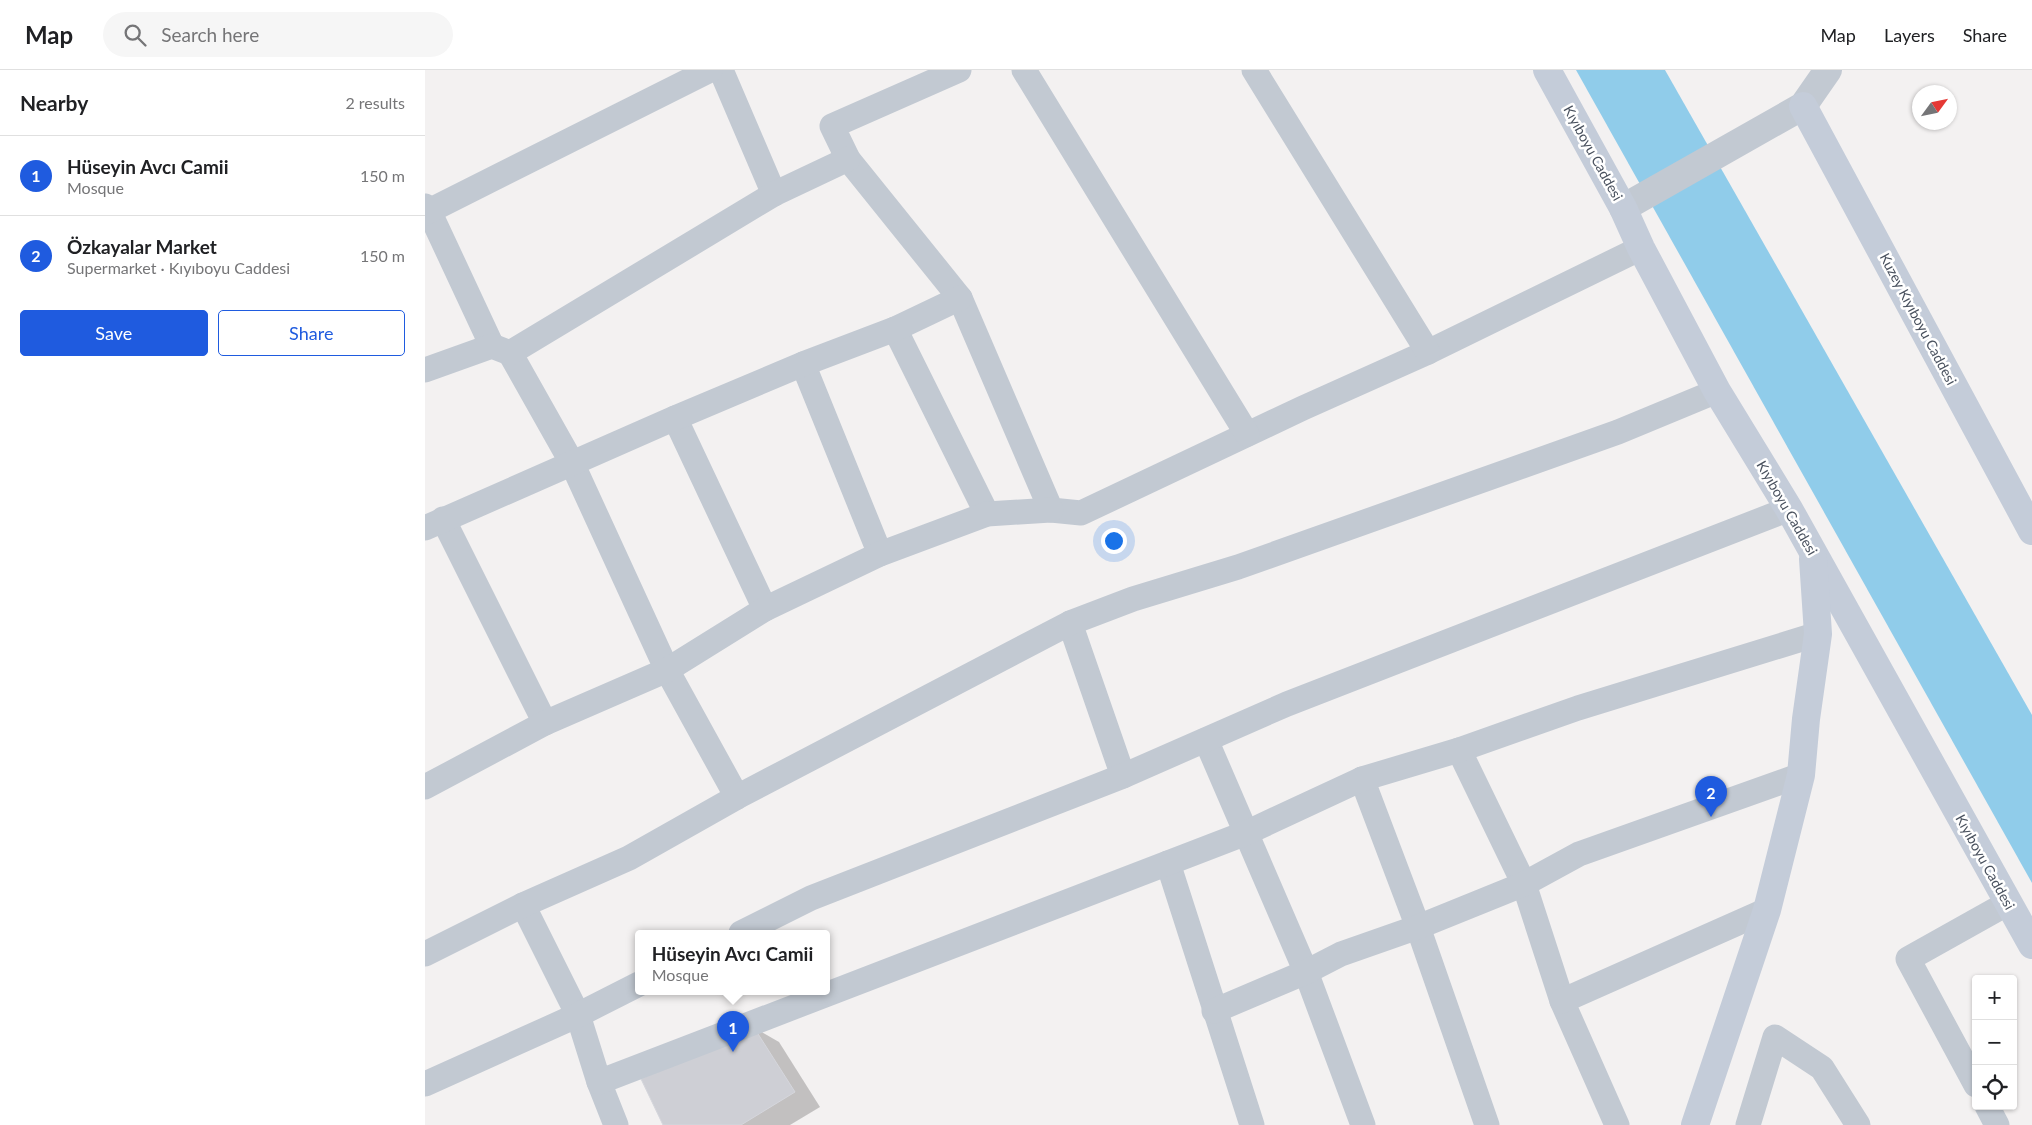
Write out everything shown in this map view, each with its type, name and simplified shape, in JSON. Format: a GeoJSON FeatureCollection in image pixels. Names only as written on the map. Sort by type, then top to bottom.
{"type":"FeatureCollection","features":[{"type":"Feature","properties":{"kind":"main road","name":"Kıyıboyu Caddesi"},"geometry":{"type":"LineString","coordinates":[[1547,70],[1630,205],[1641,248],[1717,390],[1789,509],[2032,945]]}},
{"type":"Feature","properties":{"kind":"main road","name":"Kuzey Kıyıboyu Caddesi"},"geometry":{"type":"LineString","coordinates":[[1803,106],[2032,531]]}},
{"type":"Feature","properties":{"kind":"main road"},"geometry":{"type":"LineString","coordinates":[[1695,1125],[1767,910],[1801,775],[1806,718],[1818,634],[1812,550]]}},
{"type":"Feature","properties":{"kind":"street"},"geometry":{"type":"LineString","coordinates":[[710,70],[427,210],[501,350],[573,463],[667,670],[737,797]]}},
{"type":"Feature","properties":{"kind":"street"},"geometry":{"type":"LineString","coordinates":[[721,70],[774,194]]}},
{"type":"Feature","properties":{"kind":"street"},"geometry":{"type":"LineString","coordinates":[[959,70],[832,126],[848,159],[960,298],[1051,510]]}},
{"type":"Feature","properties":{"kind":"street"},"geometry":{"type":"LineString","coordinates":[[1024,70],[1247,434]]}},
{"type":"Feature","properties":{"kind":"street"},"geometry":{"type":"LineString","coordinates":[[1254,70],[1428,352]]}},
{"type":"Feature","properties":{"kind":"street"},"geometry":{"type":"LineString","coordinates":[[1630,205],[1803,106],[1828,70]]}},
{"type":"Feature","properties":{"kind":"street"},"geometry":{"type":"LineString","coordinates":[[425,370],[501,350],[774,194],[848,159]]}},
{"type":"Feature","properties":{"kind":"street"},"geometry":{"type":"LineString","coordinates":[[425,787],[545,723],[667,670],[765,609],[880,554],[987,514],[1051,510],[1081,513],[1247,434],[1428,352],[1641,248]]}},
{"type":"Feature","properties":{"kind":"street"},"geometry":{"type":"LineString","coordinates":[[545,723],[434,524],[803,364],[895,330],[960,298]]}},
{"type":"Feature","properties":{"kind":"street"},"geometry":{"type":"LineString","coordinates":[[895,330],[987,514]]}},
{"type":"Feature","properties":{"kind":"street"},"geometry":{"type":"LineString","coordinates":[[803,364],[880,554]]}},
{"type":"Feature","properties":{"kind":"street"},"geometry":{"type":"LineString","coordinates":[[425,954],[523,905],[629,858],[737,797],[1070,623],[1133,599],[1238,567],[1618,432],[1717,390]]}},
{"type":"Feature","properties":{"kind":"street"},"geometry":{"type":"LineString","coordinates":[[675,418],[765,609]]}},
{"type":"Feature","properties":{"kind":"street"},"geometry":{"type":"LineString","coordinates":[[747,930],[811,898],[1123,776],[1287,704],[1789,509]]}},
{"type":"Feature","properties":{"kind":"street"},"geometry":{"type":"LineString","coordinates":[[1070,623],[1123,776]]}},
{"type":"Feature","properties":{"kind":"street"},"geometry":{"type":"LineString","coordinates":[[830,993],[1246,833],[1362,779],[1459,750],[1578,708],[1818,634]]}},
{"type":"Feature","properties":{"kind":"street"},"geometry":{"type":"LineString","coordinates":[[1206,740],[1306,972],[1363,1125]]}},
{"type":"Feature","properties":{"kind":"street"},"geometry":{"type":"LineString","coordinates":[[1459,750],[1524,884],[1562,1001],[1617,1125]]}},
{"type":"Feature","properties":{"kind":"street"},"geometry":{"type":"LineString","coordinates":[[1214,1011],[1306,972],[1341,954],[1418,927],[1524,884],[1579,854],[1801,775]]}},
{"type":"Feature","properties":{"kind":"street"},"geometry":{"type":"LineString","coordinates":[[1362,779],[1418,927],[1487,1125]]}},
{"type":"Feature","properties":{"kind":"street"},"geometry":{"type":"LineString","coordinates":[[1168,863],[1252,1125]]}},
{"type":"Feature","properties":{"kind":"street"},"geometry":{"type":"LineString","coordinates":[[1972,1077],[1909,959],[2008,903]]}},
{"type":"Feature","properties":{"kind":"street"},"geometry":{"type":"LineString","coordinates":[[523,905],[578,1015],[599,1082],[616,1125]]}},
{"type":"Feature","properties":{"kind":"street"},"geometry":{"type":"LineString","coordinates":[[1562,1001],[1767,910]]}},
{"type":"Feature","properties":{"kind":"street"},"geometry":{"type":"LineString","coordinates":[[425,1084],[578,1015],[635,986]]}},
{"type":"Feature","properties":{"kind":"street"},"geometry":{"type":"LineString","coordinates":[[599,1082],[825,995]]}},
{"type":"Feature","properties":{"kind":"street"},"geometry":{"type":"LineString","coordinates":[[1747,1125],[1775,1037],[1822,1068],[1858,1125]]}},
{"type":"Feature","properties":{"kind":"street"},"geometry":{"type":"LineString","coordinates":[[1989,1110],[1997,1125]]}},
{"type":"Feature","properties":{"kind":"water"},"geometry":{"type":"Polygon","coordinates":[[[1576,70],[1665,70],[2032,715],[2032,883],[1576,70]]]}},
{"type":"Feature","properties":{"kind":"building"},"geometry":{"type":"Polygon","coordinates":[[[753,1026],[795,1092],[741,1125],[663,1125],[641,1079],[753,1026]]]}},
{"type":"Feature","properties":{"kind":"place","name":"Özkayalar Market"},"geometry":{"type":"Point","coordinates":[1711,817]}},
{"type":"Feature","properties":{"kind":"place","name":"Hüseyin Avcı Camii"},"geometry":{"type":"Point","coordinates":[733,1052]}}]}
